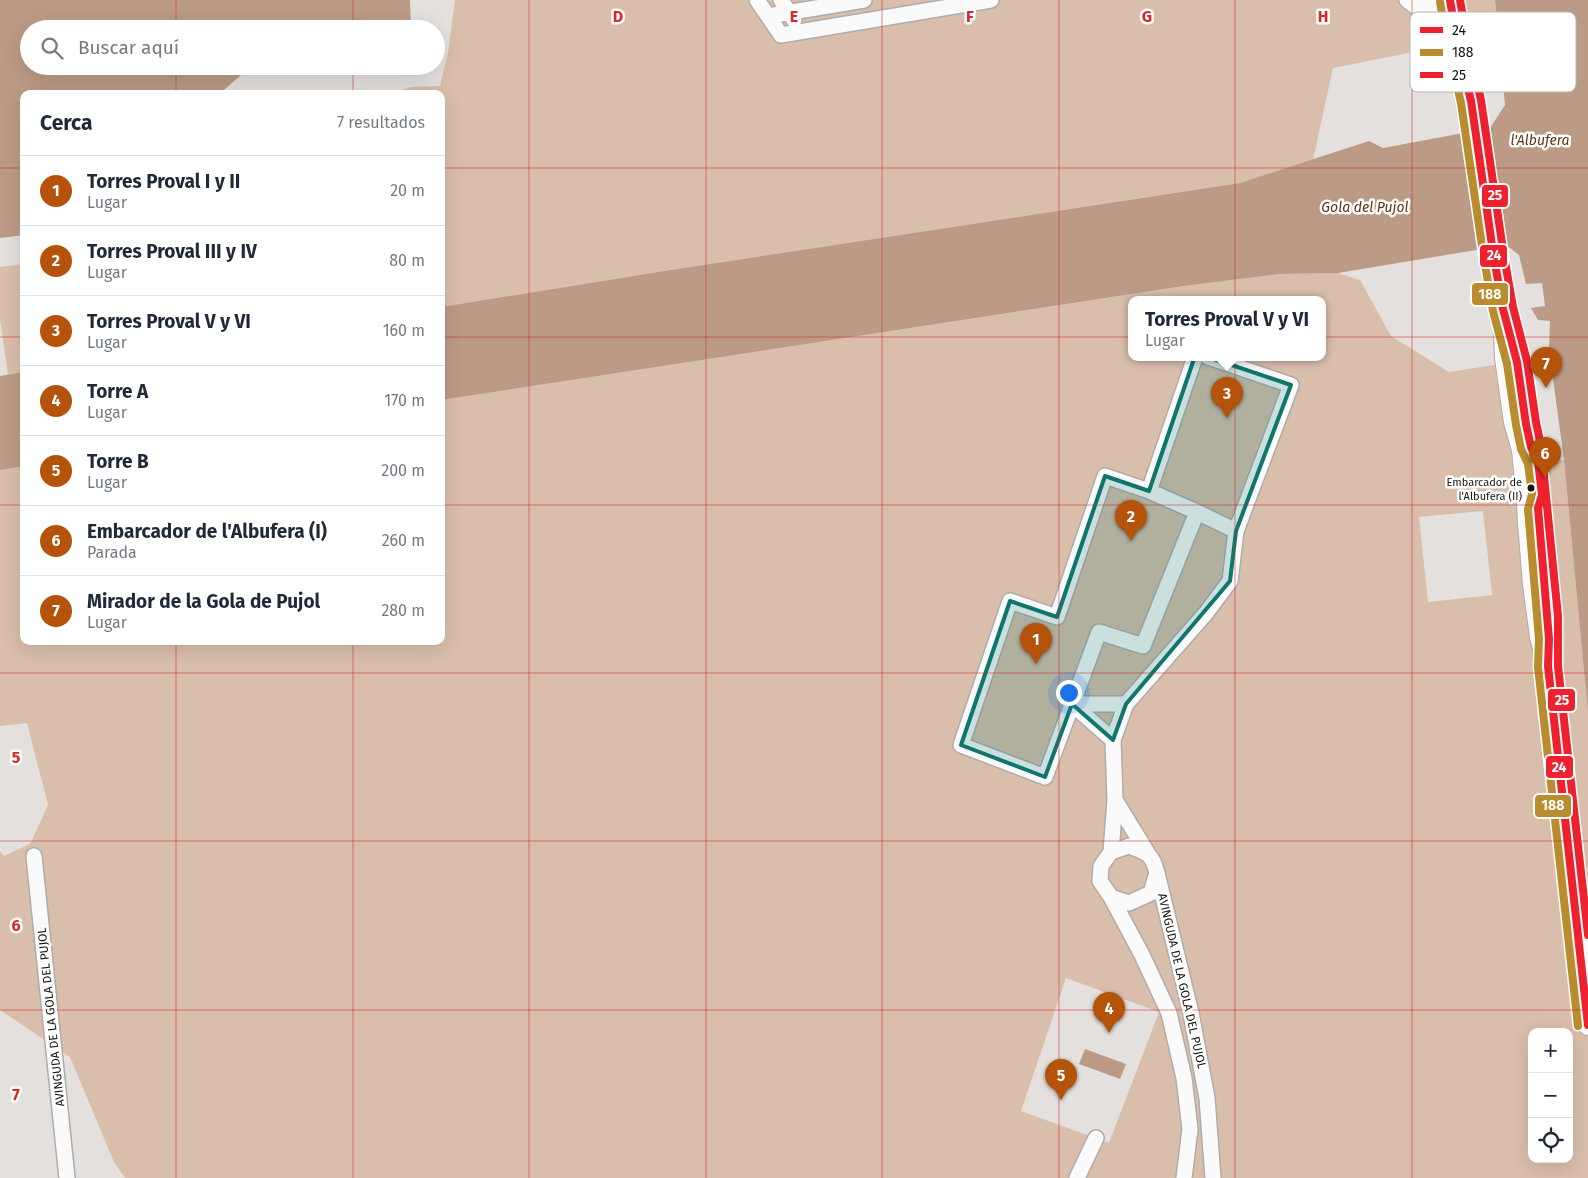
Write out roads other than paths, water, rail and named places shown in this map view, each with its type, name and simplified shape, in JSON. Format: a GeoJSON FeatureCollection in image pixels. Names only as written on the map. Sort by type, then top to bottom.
{"type":"FeatureCollection","features":[{"type":"Feature","properties":{"kind":"main road"},"geometry":{"type":"LineString","coordinates":[[1468,92],[1492,252],[1503,309],[1505,358],[1514,422],[1522,450],[1540,637],[1548,666],[1588,1025]]}},
{"type":"Feature","properties":{"kind":"main road"},"geometry":{"type":"LineString","coordinates":[[1472,92],[1472,111]]}},
{"type":"Feature","properties":{"kind":"street"},"geometry":{"type":"LineString","coordinates":[[757,0],[781,35],[991,0]]}},
{"type":"Feature","properties":{"kind":"street"},"geometry":{"type":"LineString","coordinates":[[1410,2],[1434,7],[1446,0]]}},
{"type":"Feature","properties":{"kind":"street"},"geometry":{"type":"LineString","coordinates":[[768,16],[785,6],[854,1]]}},
{"type":"Feature","properties":{"kind":"street"},"geometry":{"type":"LineString","coordinates":[[1410,2],[1422,12]]}},
{"type":"Feature","properties":{"kind":"street"},"geometry":{"type":"LineString","coordinates":[[785,6],[802,32]]}},
{"type":"Feature","properties":{"kind":"street"},"geometry":{"type":"LineString","coordinates":[[1149,491],[1194,361]]}},
{"type":"Feature","properties":{"kind":"street"},"geometry":{"type":"LineString","coordinates":[[1116,800],[1155,863],[1157,873],[1150,893],[1129,904],[1111,897],[1100,881],[1101,866],[1111,852],[1116,800],[1113,740],[1126,704],[1206,613],[1230,581],[1236,531],[1291,385],[1220,361]]}},
{"type":"Feature","properties":{"kind":"street"},"geometry":{"type":"LineString","coordinates":[[1197,512],[1143,646],[1098,632],[1045,777],[961,746],[1010,601],[1057,617],[1106,476],[1149,491],[1197,512],[1236,531]]}},
{"type":"Feature","properties":{"kind":"street"},"geometry":{"type":"LineString","coordinates":[[1072,704],[1126,704]]}},
{"type":"Feature","properties":{"kind":"street"},"geometry":{"type":"LineString","coordinates":[[1072,704],[1113,740]]}},
{"type":"Feature","properties":{"kind":"street"},"geometry":{"type":"LineString","coordinates":[[1111,852],[1129,846],[1148,854]]}},
{"type":"Feature","properties":{"kind":"street","name":"AVINGUDA DE LA GOLA DEL PUJOL"},"geometry":{"type":"LineString","coordinates":[[34,856],[67,1178]]}},
{"type":"Feature","properties":{"kind":"street","name":"AVINGUDA DE LA GOLA DEL PUJOL"},"geometry":{"type":"LineString","coordinates":[[1157,873],[1193,1022],[1207,1098],[1213,1178]]}},
{"type":"Feature","properties":{"kind":"street","name":"AVINGUDA DE LA GOLA DEL PUJOL"},"geometry":{"type":"LineString","coordinates":[[1111,897],[1170,1013],[1184,1078],[1190,1129],[1184,1178]]}},
{"type":"Feature","properties":{"kind":"street"},"geometry":{"type":"LineString","coordinates":[[1078,1178],[1096,1138]]}},
{"type":"Feature","properties":{"kind":"water"},"geometry":{"type":"Polygon","coordinates":[[[0,0],[410,0],[411,20],[20,20],[20,75],[241,75],[224,90],[20,90],[20,236],[0,238],[0,0]]]}},
{"type":"Feature","properties":{"kind":"water","name":"Gola del Pujol"},"geometry":{"type":"Polygon","coordinates":[[[1495,0],[1588,0],[1588,713],[1564,460],[1549,349],[1550,321],[1538,320],[1531,308],[1545,306],[1542,283],[1526,284],[1519,255],[1506,245],[1338,273],[1280,274],[1184,286],[445,399],[445,306],[1240,183],[1369,141],[1383,148],[1490,128],[1505,105],[1504,92],[1576,92],[1576,12],[1496,12],[1495,0]]]}},
{"type":"Feature","properties":{"kind":"water"},"geometry":{"type":"Polygon","coordinates":[[[20,373],[20,467],[0,470],[0,376],[20,373]]]}},
{"type":"Feature","properties":{"kind":"water"},"geometry":{"type":"Polygon","coordinates":[[[1085,1049],[1126,1064],[1120,1079],[1079,1064],[1085,1049]]]}},
{"type":"Feature","properties":{"kind":"place","name":"Mirador de la Gola de Pujol"},"geometry":{"type":"Point","coordinates":[1546,388]}},
{"type":"Feature","properties":{"kind":"place","name":"Torres Proval V y VI"},"geometry":{"type":"Point","coordinates":[1227,418]}},
{"type":"Feature","properties":{"kind":"place","name":"Embarcador de l'Albufera (I)"},"geometry":{"type":"Point","coordinates":[1545,478]}},
{"type":"Feature","properties":{"kind":"place","name":"Embarcador de l'Albufera (II)"},"geometry":{"type":"Point","coordinates":[1531,488]}},
{"type":"Feature","properties":{"kind":"place","name":"Torres Proval III y IV"},"geometry":{"type":"Point","coordinates":[1131,541]}},
{"type":"Feature","properties":{"kind":"place","name":"Torres Proval I y II"},"geometry":{"type":"Point","coordinates":[1036,664]}},
{"type":"Feature","properties":{"kind":"place","name":"Torre A"},"geometry":{"type":"Point","coordinates":[1109,1033]}},
{"type":"Feature","properties":{"kind":"place","name":"Torre B"},"geometry":{"type":"Point","coordinates":[1061,1100]}},
{"type":"Feature","properties":{"kind":"water label","name":"l'Albufera"},"geometry":{"type":"Point","coordinates":[1540,140]}}]}
